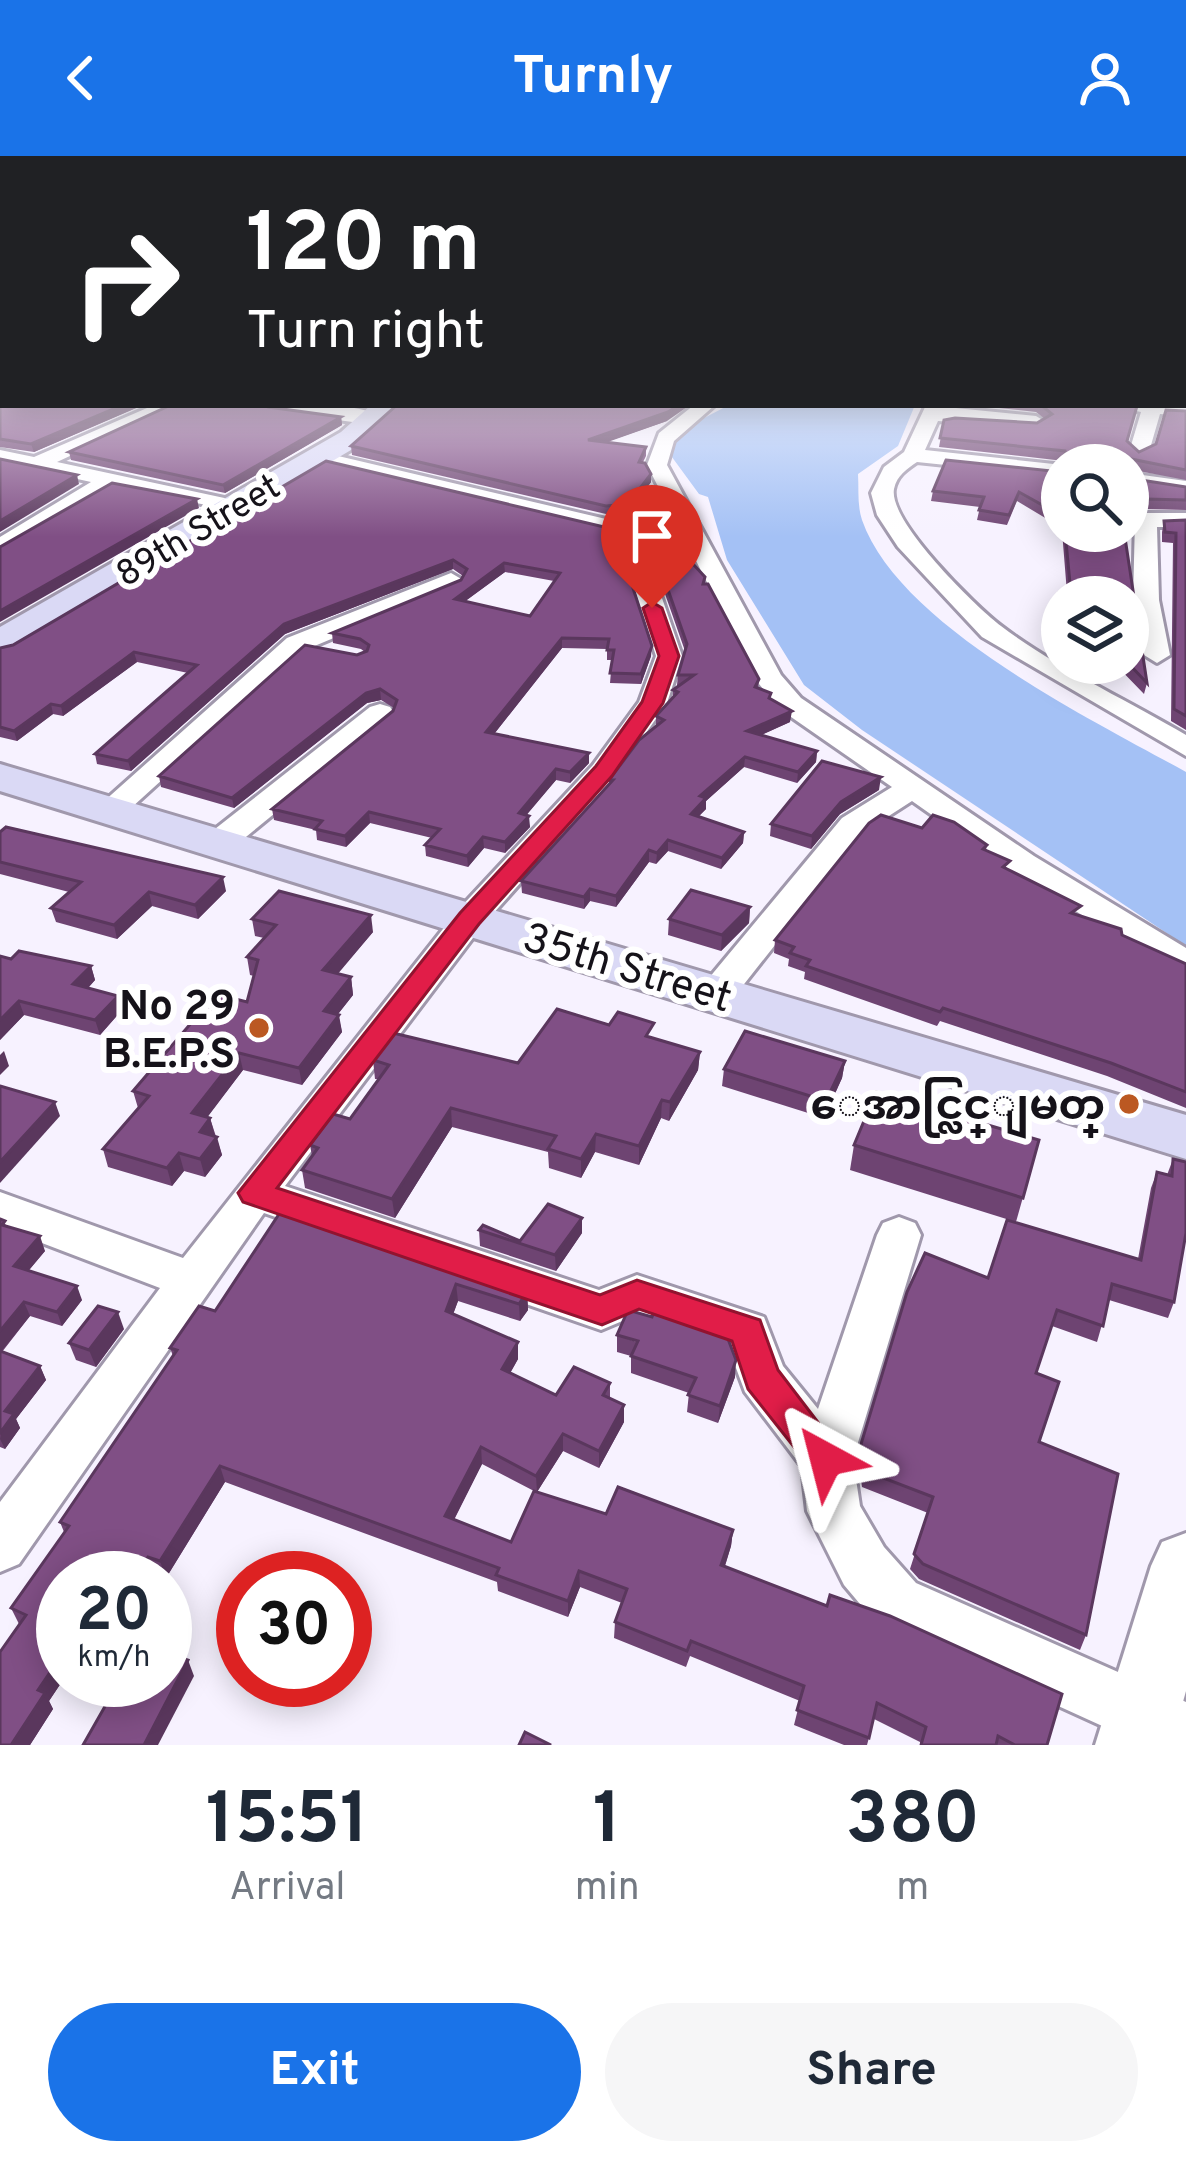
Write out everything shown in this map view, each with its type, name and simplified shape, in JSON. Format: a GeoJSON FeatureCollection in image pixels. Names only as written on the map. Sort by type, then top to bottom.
{"type":"FeatureCollection","features":[{"type":"Feature","properties":{"kind":"main road","name":"89th Street"},"geometry":{"type":"LineString","coordinates":[[0,643],[235,507],[380,412]]}},
{"type":"Feature","properties":{"kind":"main road","name":"35th Street"},"geometry":{"type":"LineString","coordinates":[[0,777],[1186,1137]]}},
{"type":"Feature","properties":{"kind":"street"},"geometry":{"type":"LineString","coordinates":[[38,464],[163,408]]}},
{"type":"Feature","properties":{"kind":"street"},"geometry":{"type":"LineString","coordinates":[[317,408],[380,412]]}},
{"type":"Feature","properties":{"kind":"street"},"geometry":{"type":"LineString","coordinates":[[702,408],[675,427],[655,457],[678,512],[781,693],[808,718],[912,788],[1186,964]]}},
{"type":"Feature","properties":{"kind":"street"},"geometry":{"type":"LineString","coordinates":[[1141,444],[1152,408],[1186,410]]}},
{"type":"Feature","properties":{"kind":"street"},"geometry":{"type":"LineString","coordinates":[[1036,423],[932,410],[913,455],[891,471],[882,493],[888,515],[961,603],[1031,658],[1186,747]]}},
{"type":"Feature","properties":{"kind":"street"},"geometry":{"type":"LineString","coordinates":[[913,455],[1041,469]]}},
{"type":"Feature","properties":{"kind":"street"},"geometry":{"type":"LineString","coordinates":[[0,456],[235,507]]}},
{"type":"Feature","properties":{"kind":"street"},"geometry":{"type":"LineString","coordinates":[[317,457],[606,526],[634,528],[678,512]]}},
{"type":"Feature","properties":{"kind":"street"},"geometry":{"type":"LineString","coordinates":[[0,547],[109,480]]}},
{"type":"Feature","properties":{"kind":"street"},"geometry":{"type":"LineString","coordinates":[[1149,482],[1186,487]]}},
{"type":"Feature","properties":{"kind":"street"},"geometry":{"type":"LineString","coordinates":[[1157,655],[1146,600],[1146,520],[1186,520]]}},
{"type":"Feature","properties":{"kind":"street"},"geometry":{"type":"LineString","coordinates":[[0,1546],[255,1193],[470,918],[604,771],[652,703],[665,677],[667,645],[642,575],[634,528]]}},
{"type":"Feature","properties":{"kind":"street"},"geometry":{"type":"LineString","coordinates":[[109,811],[296,644],[451,580]]}},
{"type":"Feature","properties":{"kind":"street"},"geometry":{"type":"LineString","coordinates":[[218,844],[380,712]]}},
{"type":"Feature","properties":{"kind":"street"},"geometry":{"type":"LineString","coordinates":[[717,993],[854,825],[912,788]]}},
{"type":"Feature","properties":{"kind":"street"},"geometry":{"type":"LineString","coordinates":[[255,1193],[602,1310],[637,1294],[747,1331],[762,1377],[826,1459]]}},
{"type":"Feature","properties":{"kind":"street"},"geometry":{"type":"LineString","coordinates":[[0,1209],[194,1281]]}},
{"type":"Feature","properties":{"kind":"street"},"geometry":{"type":"LineString","coordinates":[[899,1235],[826,1459],[834,1511],[864,1566],[896,1603],[1155,1731],[1186,1566]]}},
{"type":"Feature","properties":{"kind":"water"},"geometry":{"type":"Polygon","coordinates":[[[723,408],[914,408],[898,446],[858,474],[862,520],[883,559],[915,597],[956,632],[1051,697],[1186,772],[1186,946],[862,730],[804,685],[727,560],[708,497],[699,494],[669,453],[681,430],[723,408]]]}},
{"type":"Feature","properties":{"kind":"building"},"geometry":{"type":"Polygon","coordinates":[[[0,408],[116,408],[31,444],[0,439],[0,408]]]}},
{"type":"Feature","properties":{"kind":"building"},"geometry":{"type":"Polygon","coordinates":[[[164,408],[275,408],[341,417],[223,485],[69,452],[164,408]]]}},
{"type":"Feature","properties":{"kind":"building"},"geometry":{"type":"Polygon","coordinates":[[[394,408],[674,408],[588,440],[646,447],[639,462],[651,474],[628,504],[606,506],[351,446],[394,408]]]}},
{"type":"Feature","properties":{"kind":"building"},"geometry":{"type":"Polygon","coordinates":[[[1045,408],[1136,408],[1127,441],[1130,444],[1041,444],[1041,449],[940,438],[944,420],[955,418],[1037,423],[1052,414],[1045,408]]]}},
{"type":"Feature","properties":{"kind":"building"},"geometry":{"type":"Polygon","coordinates":[[[1166,410],[1186,411],[1186,470],[1149,463],[1149,447],[1156,444],[1166,410]]]}},
{"type":"Feature","properties":{"kind":"building"},"geometry":{"type":"Polygon","coordinates":[[[0,459],[77,475],[0,521],[0,459]]]}},
{"type":"Feature","properties":{"kind":"building"},"geometry":{"type":"Polygon","coordinates":[[[946,460],[1041,470],[1041,504],[1019,492],[1009,515],[979,510],[984,497],[933,491],[946,460]]]}},
{"type":"Feature","properties":{"kind":"building"},"geometry":{"type":"Polygon","coordinates":[[[326,461],[621,531],[626,567],[652,646],[641,674],[610,673],[614,650],[607,650],[609,639],[562,638],[486,732],[589,753],[570,772],[556,769],[519,813],[529,816],[505,842],[483,837],[467,856],[425,845],[440,829],[369,812],[345,836],[315,829],[322,821],[272,809],[393,711],[397,700],[380,689],[366,693],[232,798],[159,776],[305,645],[357,655],[367,651],[369,645],[360,639],[332,633],[461,580],[467,569],[453,560],[284,624],[128,761],[95,754],[197,665],[134,652],[61,706],[51,704],[14,731],[0,727],[0,648],[13,645],[326,461]],[[504,563],[455,599],[530,616],[560,573],[504,563]]]}},
{"type":"Feature","properties":{"kind":"building"},"geometry":{"type":"Polygon","coordinates":[[[1149,481],[1186,487],[1186,500],[1149,499],[1149,481]]]}},
{"type":"Feature","properties":{"kind":"building"},"geometry":{"type":"Polygon","coordinates":[[[112,483],[197,499],[0,611],[0,547],[112,483]]]}},
{"type":"Feature","properties":{"kind":"building"},"geometry":{"type":"Polygon","coordinates":[[[1186,520],[1186,716],[1174,709],[1176,533],[1165,532],[1164,521],[1186,520]]]}},
{"type":"Feature","properties":{"kind":"building"},"geometry":{"type":"Polygon","coordinates":[[[652,531],[683,535],[693,564],[705,577],[703,584],[708,584],[759,679],[755,687],[771,693],[769,698],[792,711],[747,731],[817,751],[798,772],[745,757],[700,796],[706,798],[691,814],[744,832],[722,858],[668,840],[657,853],[649,850],[616,896],[590,889],[584,897],[521,881],[613,780],[609,780],[639,740],[664,720],[656,716],[678,692],[673,690],[694,675],[678,675],[687,644],[652,531]]]}},
{"type":"Feature","properties":{"kind":"building"},"geometry":{"type":"Polygon","coordinates":[[[1067,552],[1127,552],[1131,576],[1069,576],[1067,552]]]}},
{"type":"Feature","properties":{"kind":"building"},"geometry":{"type":"Polygon","coordinates":[[[822,761],[881,777],[841,802],[812,836],[771,824],[822,761]]]}},
{"type":"Feature","properties":{"kind":"building"},"geometry":{"type":"Polygon","coordinates":[[[881,815],[922,828],[933,815],[954,822],[987,845],[983,849],[1010,861],[1003,867],[1081,906],[1071,913],[1121,929],[1122,935],[1186,964],[1186,1092],[1111,1063],[806,966],[810,960],[790,953],[794,947],[775,940],[869,823],[881,815]]]}},
{"type":"Feature","properties":{"kind":"building"},"geometry":{"type":"Polygon","coordinates":[[[6,827],[223,877],[195,905],[149,892],[114,925],[51,908],[81,882],[0,862],[0,832],[6,827]]]}},
{"type":"Feature","properties":{"kind":"building"},"geometry":{"type":"Polygon","coordinates":[[[691,890],[750,907],[722,935],[669,919],[691,890]]]}},
{"type":"Feature","properties":{"kind":"building"},"geometry":{"type":"Polygon","coordinates":[[[279,891],[371,915],[323,970],[351,977],[324,1011],[339,1015],[299,1068],[239,1053],[192,1113],[210,1118],[200,1132],[217,1137],[200,1159],[179,1153],[167,1168],[103,1149],[149,1096],[133,1091],[216,994],[247,1002],[258,960],[247,957],[276,925],[252,919],[279,891]]]}},
{"type":"Feature","properties":{"kind":"building"},"geometry":{"type":"Polygon","coordinates":[[[19,951],[91,966],[73,984],[118,996],[95,1020],[19,1001],[0,1020],[0,956],[11,959],[19,951]]]}},
{"type":"Feature","properties":{"kind":"building"},"geometry":{"type":"Polygon","coordinates":[[[557,1009],[609,1025],[618,1012],[654,1023],[646,1036],[700,1052],[670,1102],[662,1100],[639,1146],[596,1134],[581,1159],[548,1149],[556,1136],[451,1108],[392,1199],[302,1170],[318,1148],[310,1145],[333,1114],[350,1119],[389,1065],[373,1060],[393,1033],[518,1063],[557,1009]]]}},
{"type":"Feature","properties":{"kind":"building"},"geometry":{"type":"Polygon","coordinates":[[[745,1031],[845,1061],[826,1101],[724,1069],[745,1031]]]}},
{"type":"Feature","properties":{"kind":"building"},"geometry":{"type":"Polygon","coordinates":[[[0,1086],[55,1102],[0,1162],[0,1086]]]}},
{"type":"Feature","properties":{"kind":"building"},"geometry":{"type":"Polygon","coordinates":[[[876,1092],[1039,1140],[1023,1198],[854,1145],[876,1092]]]}},
{"type":"Feature","properties":{"kind":"building"},"geometry":{"type":"Polygon","coordinates":[[[1173,1159],[1186,1162],[1186,1233],[1174,1302],[1112,1284],[1103,1326],[1057,1310],[1036,1373],[1059,1382],[1039,1442],[1118,1474],[1086,1635],[923,1564],[914,1554],[933,1497],[865,1471],[861,1444],[907,1292],[925,1253],[988,1278],[1007,1220],[1141,1260],[1157,1172],[1172,1176],[1173,1159]]]}},
{"type":"Feature","properties":{"kind":"building"},"geometry":{"type":"Polygon","coordinates":[[[548,1204],[582,1218],[555,1255],[479,1230],[483,1225],[520,1241],[548,1204]]]}},
{"type":"Feature","properties":{"kind":"building"},"geometry":{"type":"Polygon","coordinates":[[[283,1208],[527,1292],[519,1304],[456,1284],[446,1311],[518,1342],[502,1369],[556,1395],[574,1367],[610,1383],[603,1395],[624,1405],[599,1451],[563,1434],[536,1476],[481,1447],[445,1516],[511,1542],[534,1491],[606,1514],[618,1487],[733,1530],[721,1565],[827,1606],[830,1595],[890,1616],[1062,1694],[1047,1745],[1015,1745],[998,1736],[996,1745],[921,1745],[926,1727],[877,1703],[869,1738],[797,1710],[804,1686],[691,1641],[687,1651],[615,1622],[627,1589],[579,1571],[568,1601],[496,1575],[499,1568],[220,1466],[166,1551],[51,1551],[69,1526],[60,1522],[177,1350],[170,1348],[199,1306],[215,1311],[283,1208]]]}},
{"type":"Feature","properties":{"kind":"building"},"geometry":{"type":"Polygon","coordinates":[[[0,1219],[5,1221],[2,1225],[40,1236],[14,1266],[77,1286],[57,1312],[24,1302],[0,1331],[0,1219]]]}},
{"type":"Feature","properties":{"kind":"building"},"geometry":{"type":"Polygon","coordinates":[[[98,1306],[118,1312],[89,1350],[69,1343],[98,1306]]]}},
{"type":"Feature","properties":{"kind":"building"},"geometry":{"type":"Polygon","coordinates":[[[656,1307],[725,1331],[736,1360],[720,1406],[688,1395],[696,1378],[631,1356],[638,1341],[617,1335],[628,1310],[652,1317],[656,1307]]]}},
{"type":"Feature","properties":{"kind":"building"},"geometry":{"type":"Polygon","coordinates":[[[0,1351],[40,1366],[5,1411],[14,1414],[0,1433],[0,1351]]]}},
{"type":"Feature","properties":{"kind":"building"},"geometry":{"type":"Polygon","coordinates":[[[36,1573],[36,1707],[11,1745],[0,1745],[0,1652],[26,1615],[11,1608],[36,1573]]]}},
{"type":"Feature","properties":{"kind":"building"},"geometry":{"type":"Polygon","coordinates":[[[105,1707],[164,1707],[144,1745],[83,1745],[105,1707]]]}},
{"type":"Feature","properties":{"kind":"building"},"geometry":{"type":"Polygon","coordinates":[[[525,1732],[551,1745],[519,1745],[525,1732]]]}},
{"type":"Feature","properties":{"kind":"place","name":"No 29 B.E.P.S"},"geometry":{"type":"Point","coordinates":[259,1028]}},
{"type":"Feature","properties":{"kind":"place","name":"ေအာင္လြင္ျမတ္"},"geometry":{"type":"Point","coordinates":[1129,1104]}},
{"type":"Feature","properties":{"kind":"route"},"geometry":{"type":"LineString","coordinates":[[652,608],[669,656],[652,703],[604,771],[470,918],[255,1193],[602,1310],[637,1294],[747,1331],[762,1377],[826,1459]]}}]}
